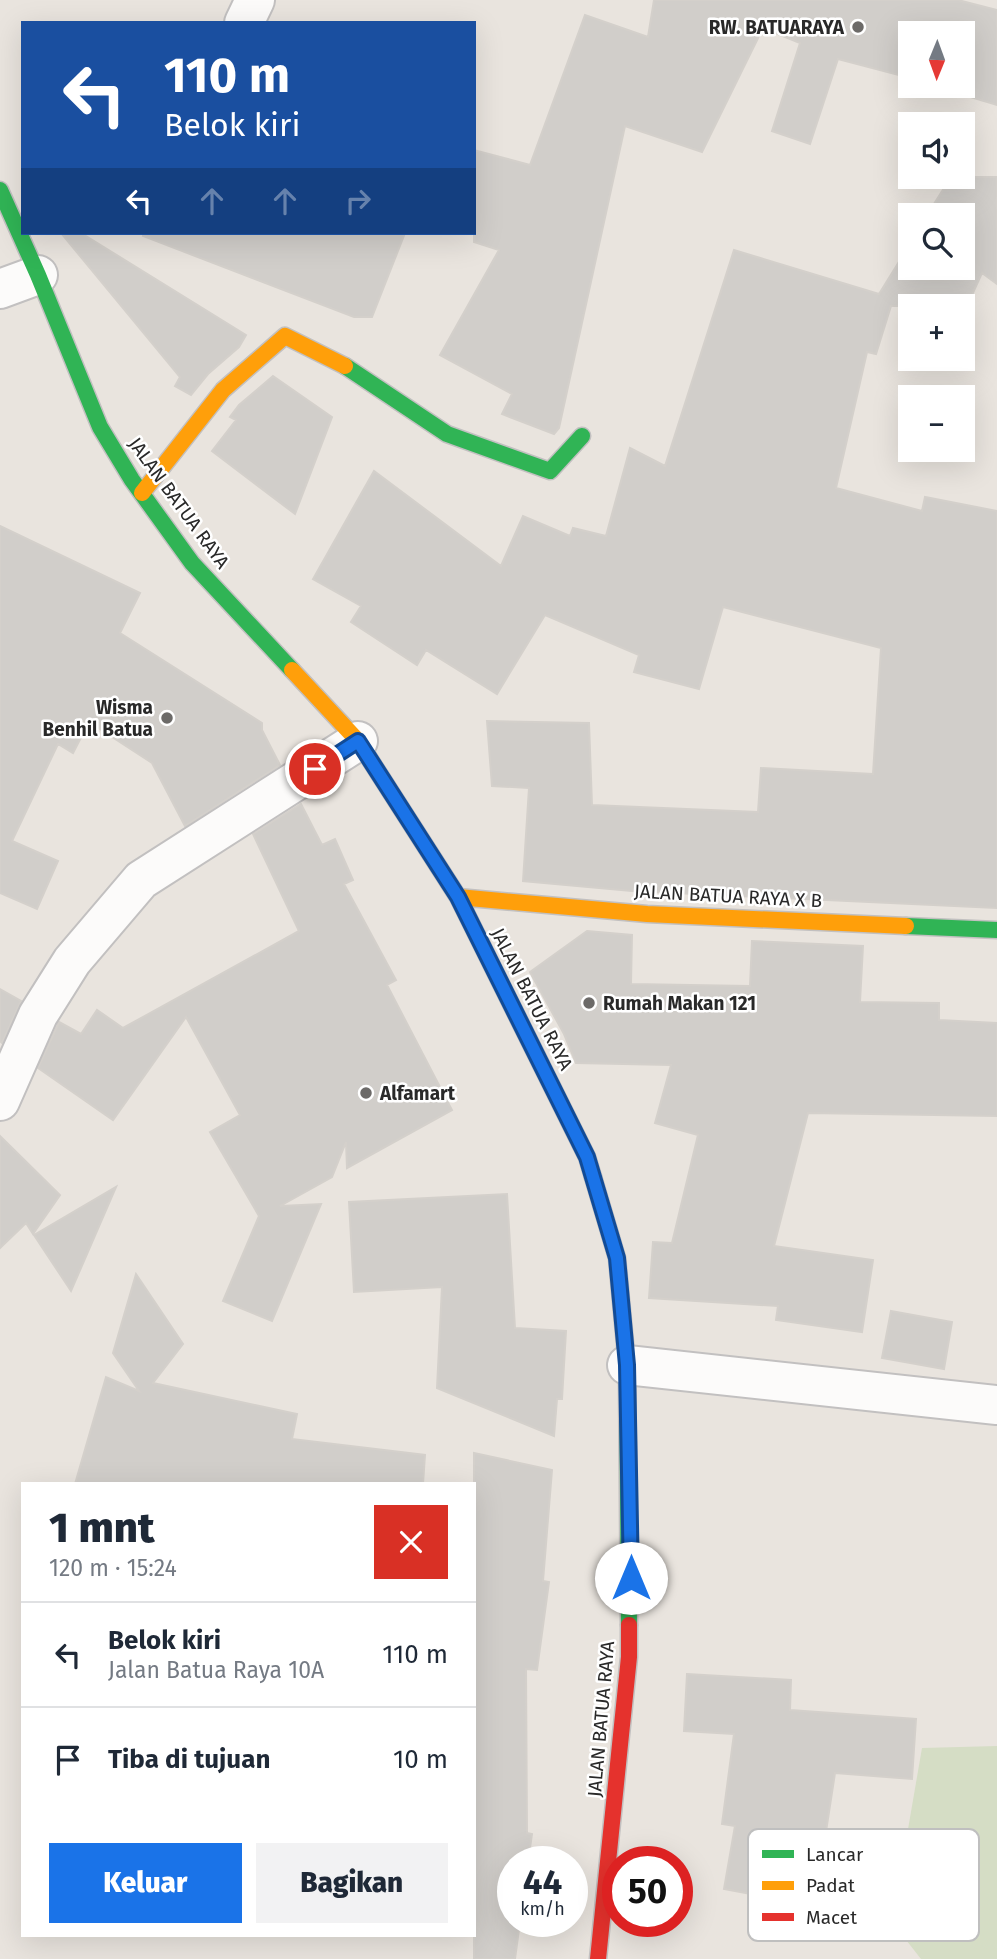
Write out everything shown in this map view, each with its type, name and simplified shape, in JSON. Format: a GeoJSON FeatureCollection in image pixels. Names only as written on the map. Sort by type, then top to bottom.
{"type":"FeatureCollection","features":[{"type":"Feature","properties":{"kind":"main road","name":"JALAN BATUA RAYA"},"geometry":{"type":"LineString","coordinates":[[0,190],[100,427],[191,563],[358,741],[458,897],[587,1157],[617,1258],[627,1365],[631,1552],[629,1657],[598,1959]]}},
{"type":"Feature","properties":{"kind":"main road"},"geometry":{"type":"LineString","coordinates":[[142,493],[223,390],[285,336],[341,364],[447,434],[550,471],[582,436]]}},
{"type":"Feature","properties":{"kind":"main road","name":"JALAN BATUA RAYA X B"},"geometry":{"type":"LineString","coordinates":[[458,897],[647,914],[997,930]]}},
{"type":"Feature","properties":{"kind":"street"},"geometry":{"type":"LineString","coordinates":[[245,21],[254,0]]}},
{"type":"Feature","properties":{"kind":"street"},"geometry":{"type":"LineString","coordinates":[[0,289],[38,275]]}},
{"type":"Feature","properties":{"kind":"street"},"geometry":{"type":"LineString","coordinates":[[0,1101],[38,1014],[72,961],[141,880],[358,741]]}},
{"type":"Feature","properties":{"kind":"street"},"geometry":{"type":"LineString","coordinates":[[627,1365],[997,1405]]}},
{"type":"Feature","properties":{"kind":"green space"},"geometry":{"type":"Polygon","coordinates":[[[997,1746],[997,1959],[921,1959],[907,1941],[979,1941],[979,1829],[908,1829],[922,1748],[997,1746]]]}},
{"type":"Feature","properties":{"kind":"building"},"geometry":{"type":"Polygon","coordinates":[[[654,0],[958,0],[997,10],[997,105],[974,98],[975,21],[898,21],[898,75],[838,59],[810,144],[772,131],[800,43],[763,28],[702,152],[625,126],[559,428],[554,434],[502,414],[512,394],[440,355],[499,250],[474,242],[476,151],[530,165],[585,15],[648,37],[654,0]]]}},
{"type":"Feature","properties":{"kind":"building"},"geometry":{"type":"Polygon","coordinates":[[[975,177],[997,177],[997,284],[982,273],[972,294],[898,294],[898,306],[891,306],[876,354],[867,352],[836,488],[922,511],[925,497],[997,511],[997,908],[632,891],[523,881],[529,788],[492,786],[487,721],[589,723],[592,805],[758,812],[761,768],[873,774],[881,648],[723,607],[699,689],[634,672],[639,655],[545,615],[497,694],[426,650],[417,665],[351,622],[361,606],[313,579],[374,471],[501,566],[523,516],[570,536],[573,528],[606,536],[630,448],[665,466],[734,250],[879,294],[898,263],[898,280],[975,280],[975,203],[935,203],[943,189],[975,189],[975,177]]]}},
{"type":"Feature","properties":{"kind":"building"},"geometry":{"type":"Polygon","coordinates":[[[63,235],[84,235],[246,335],[239,347],[208,374],[191,395],[175,386],[180,377],[63,235]]]}},
{"type":"Feature","properties":{"kind":"building"},"geometry":{"type":"Polygon","coordinates":[[[404,235],[372,317],[354,317],[143,236],[404,235]]]}},
{"type":"Feature","properties":{"kind":"building"},"geometry":{"type":"Polygon","coordinates":[[[273,376],[332,417],[295,514],[212,451],[236,420],[230,417],[239,405],[273,376]]]}},
{"type":"Feature","properties":{"kind":"building"},"geometry":{"type":"Polygon","coordinates":[[[0,526],[140,593],[120,633],[262,723],[262,730],[280,765],[185,826],[152,763],[89,722],[73,753],[58,744],[12,841],[58,861],[37,909],[0,893],[0,526]]]}},
{"type":"Feature","properties":{"kind":"building"},"geometry":{"type":"Polygon","coordinates":[[[301,804],[322,845],[335,839],[353,880],[344,884],[396,980],[387,985],[452,1110],[347,1168],[346,1142],[332,1177],[280,1206],[321,1204],[272,1321],[223,1301],[259,1216],[210,1132],[240,1115],[186,1017],[113,1120],[38,1068],[59,1022],[81,1034],[97,1010],[123,1028],[299,931],[253,834],[301,804]]]}},
{"type":"Feature","properties":{"kind":"building"},"geometry":{"type":"Polygon","coordinates":[[[587,931],[632,935],[631,984],[750,986],[752,941],[863,946],[860,1002],[939,1003],[939,1020],[997,1023],[997,1116],[808,1113],[774,1246],[873,1260],[862,1332],[776,1320],[778,1306],[649,1298],[653,1242],[672,1243],[698,1135],[655,1123],[671,1065],[576,1063],[564,1034],[530,972],[587,931]]]}},
{"type":"Feature","properties":{"kind":"building"},"geometry":{"type":"Polygon","coordinates":[[[0,989],[21,1001],[2,1043],[0,1041],[0,989]]]}},
{"type":"Feature","properties":{"kind":"building"},"geometry":{"type":"Polygon","coordinates":[[[0,1136],[60,1195],[33,1234],[26,1223],[0,1248],[0,1136]]]}},
{"type":"Feature","properties":{"kind":"building"},"geometry":{"type":"Polygon","coordinates":[[[116,1187],[71,1291],[34,1235],[116,1187]]]}},
{"type":"Feature","properties":{"kind":"building"},"geometry":{"type":"Polygon","coordinates":[[[507,1194],[515,1328],[566,1331],[562,1399],[557,1399],[554,1436],[437,1388],[442,1287],[354,1292],[349,1202],[507,1194]]]}},
{"type":"Feature","properties":{"kind":"building"},"geometry":{"type":"Polygon","coordinates":[[[136,1274],[183,1344],[153,1383],[297,1414],[292,1439],[425,1455],[423,1482],[76,1482],[106,1377],[139,1391],[113,1353],[136,1274]]]}},
{"type":"Feature","properties":{"kind":"building"},"geometry":{"type":"Polygon","coordinates":[[[891,1311],[952,1322],[944,1369],[882,1358],[891,1311]]]}},
{"type":"Feature","properties":{"kind":"building"},"geometry":{"type":"Polygon","coordinates":[[[474,1453],[552,1470],[543,1581],[549,1582],[537,1670],[526,1669],[527,1833],[532,1834],[530,1846],[497,1846],[497,1937],[518,1937],[515,1959],[474,1959],[474,1453]]]}},
{"type":"Feature","properties":{"kind":"building"},"geometry":{"type":"Polygon","coordinates":[[[687,1674],[791,1680],[790,1710],[916,1719],[912,1779],[835,1773],[826,1829],[748,1829],[748,1893],[724,1889],[735,1826],[722,1824],[734,1734],[684,1731],[687,1674]]]}},
{"type":"Feature","properties":{"kind":"traffic: fast"},"geometry":{"type":"LineString","coordinates":[[0,190],[100,427],[132,480],[192,563],[292,670]]}},
{"type":"Feature","properties":{"kind":"traffic: fast"},"geometry":{"type":"LineString","coordinates":[[345,366],[447,434],[550,471],[582,436]]}},
{"type":"Feature","properties":{"kind":"traffic: fast"},"geometry":{"type":"LineString","coordinates":[[906,926],[997,930]]}},
{"type":"Feature","properties":{"kind":"traffic: fast"},"geometry":{"type":"LineString","coordinates":[[593,1177],[617,1258],[627,1365],[629,1625]]}},
{"type":"Feature","properties":{"kind":"traffic: slow"},"geometry":{"type":"LineString","coordinates":[[142,493],[223,390],[285,336],[345,366]]}},
{"type":"Feature","properties":{"kind":"traffic: slow"},"geometry":{"type":"LineString","coordinates":[[292,670],[358,741],[458,897],[587,1157],[593,1177]]}},
{"type":"Feature","properties":{"kind":"traffic: slow"},"geometry":{"type":"LineString","coordinates":[[458,897],[647,914],[906,926]]}},
{"type":"Feature","properties":{"kind":"traffic: jam"},"geometry":{"type":"LineString","coordinates":[[598,1959],[629,1657],[629,1625]]}},
{"type":"Feature","properties":{"kind":"place","name":"RW. BATUARAYA"},"geometry":{"type":"Point","coordinates":[858,27]}},
{"type":"Feature","properties":{"kind":"place","name":"Wisma Benhil Batua"},"geometry":{"type":"Point","coordinates":[167,718]}},
{"type":"Feature","properties":{"kind":"place","name":"Rumah Makan 121"},"geometry":{"type":"Point","coordinates":[589,1003]}},
{"type":"Feature","properties":{"kind":"place","name":"Alfamart"},"geometry":{"type":"Point","coordinates":[366,1093]}},
{"type":"Feature","properties":{"kind":"route"},"geometry":{"type":"LineString","coordinates":[[315,769],[358,741],[458,897],[587,1157],[617,1258],[627,1365],[631,1578]]}}]}
